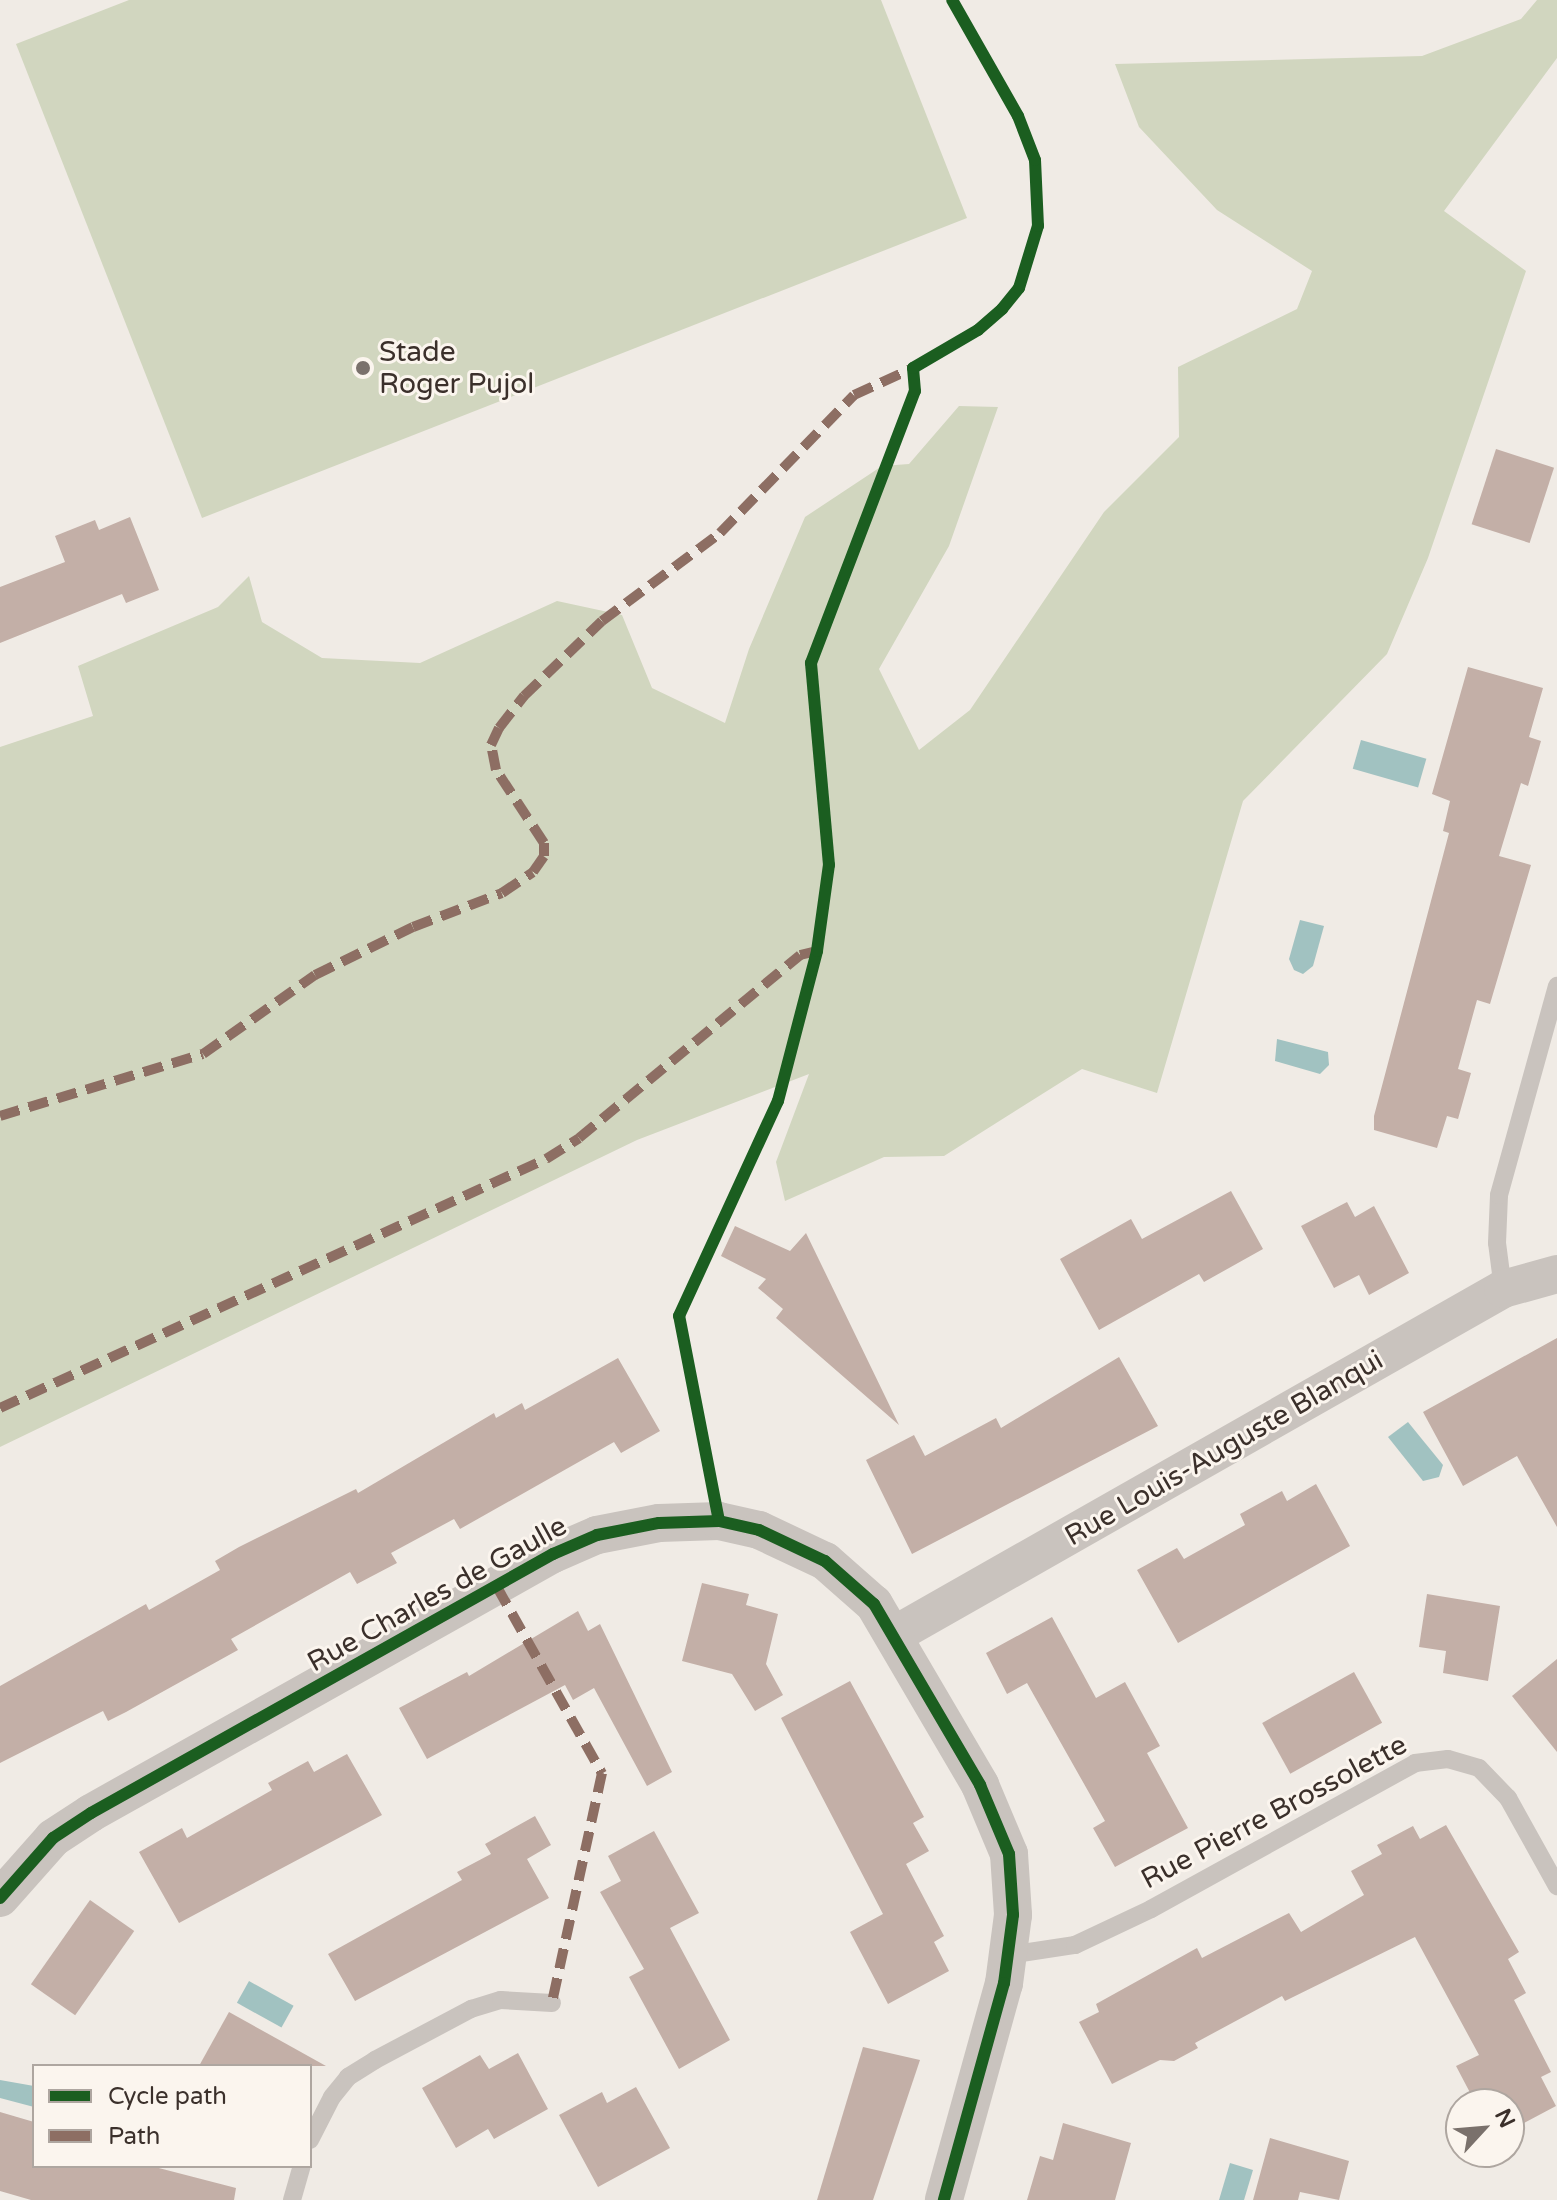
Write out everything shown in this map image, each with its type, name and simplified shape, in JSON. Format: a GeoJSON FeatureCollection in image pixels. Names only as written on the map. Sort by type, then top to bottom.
{"type":"FeatureCollection","features":[{"type":"Feature","properties":{"kind":"street","name":"Rue Louis-Auguste Blanqui"},"geometry":{"type":"LineString","coordinates":[[896,1634],[1503,1289],[1557,1274]]}},
{"type":"Feature","properties":{"kind":"street","name":"Rue Charles de Gaulle"},"geometry":{"type":"LineString","coordinates":[[0,1898],[28,1861],[91,1813],[553,1554],[597,1535],[691,1520],[759,1530],[825,1561],[874,1604],[896,1634],[999,1823],[1013,1885],[1008,1955],[996,2020],[944,2200]]}},
{"type":"Feature","properties":{"kind":"lane"},"geometry":{"type":"LineString","coordinates":[[1503,1289],[1497,1243],[1499,1195],[1557,986]]}},
{"type":"Feature","properties":{"kind":"lane","name":"Rue Pierre Brossolette"},"geometry":{"type":"LineString","coordinates":[[1008,1955],[1075,1945],[1151,1909],[1415,1763],[1448,1759],[1479,1768],[1508,1798],[1557,1886]]}},
{"type":"Feature","properties":{"kind":"lane"},"geometry":{"type":"LineString","coordinates":[[312,2136],[332,2097],[348,2077],[375,2060],[471,2009],[501,2000],[552,2003]]}},
{"type":"Feature","properties":{"kind":"lane"},"geometry":{"type":"LineString","coordinates":[[292,2200],[301,2168]]}},
{"type":"Feature","properties":{"kind":"green space","name":"Stade Roger Pujol"},"geometry":{"type":"Polygon","coordinates":[[[129,0],[881,0],[967,218],[202,518],[16,44],[129,0]]]}},
{"type":"Feature","properties":{"kind":"green space"},"geometry":{"type":"Polygon","coordinates":[[[1537,0],[1557,0],[1557,58],[1444,211],[1526,271],[1428,558],[1387,654],[1243,801],[1157,1093],[1082,1069],[944,1156],[884,1157],[785,1201],[776,1162],[809,1074],[637,1140],[0,1447],[0,747],[93,716],[78,666],[218,607],[249,576],[262,622],[322,658],[420,663],[557,601],[622,615],[652,688],[725,723],[749,649],[805,517],[882,466],[909,464],[959,406],[998,407],[949,546],[879,669],[919,750],[970,710],[1104,512],[1179,437],[1178,367],[1297,309],[1312,271],[1217,210],[1139,127],[1115,64],[1422,56],[1521,19],[1537,0]]]}},
{"type":"Feature","properties":{"kind":"water"},"geometry":{"type":"Polygon","coordinates":[[[1361,740],[1426,759],[1418,788],[1353,769],[1361,740]]]}},
{"type":"Feature","properties":{"kind":"water"},"geometry":{"type":"Polygon","coordinates":[[[1300,920],[1324,926],[1313,966],[1303,974],[1294,970],[1289,959],[1300,920]]]}},
{"type":"Feature","properties":{"kind":"water"},"geometry":{"type":"Polygon","coordinates":[[[1277,1039],[1328,1052],[1329,1065],[1320,1074],[1275,1061],[1277,1039]]]}},
{"type":"Feature","properties":{"kind":"water"},"geometry":{"type":"Polygon","coordinates":[[[1408,1422],[1443,1465],[1439,1477],[1423,1481],[1388,1437],[1408,1422]]]}},
{"type":"Feature","properties":{"kind":"water"},"geometry":{"type":"Polygon","coordinates":[[[249,1981],[294,2006],[281,2028],[237,2003],[249,1981]]]}},
{"type":"Feature","properties":{"kind":"water"},"geometry":{"type":"Polygon","coordinates":[[[0,2080],[32,2086],[32,2106],[0,2098],[0,2080]]]}},
{"type":"Feature","properties":{"kind":"water"},"geometry":{"type":"Polygon","coordinates":[[[1230,2163],[1253,2170],[1244,2200],[1219,2200],[1230,2163]]]}},
{"type":"Feature","properties":{"kind":"building"},"geometry":{"type":"Polygon","coordinates":[[[1496,449],[1554,468],[1530,543],[1472,524],[1496,449]]]}},
{"type":"Feature","properties":{"kind":"building"},"geometry":{"type":"Polygon","coordinates":[[[130,517],[159,590],[126,603],[122,594],[0,643],[0,587],[65,562],[55,536],[95,520],[99,530],[130,517]]]}},
{"type":"Feature","properties":{"kind":"building"},"geometry":{"type":"Polygon","coordinates":[[[1468,667],[1543,688],[1529,737],[1541,741],[1528,786],[1521,783],[1499,856],[1531,865],[1490,1004],[1477,1000],[1458,1069],[1471,1073],[1458,1119],[1447,1116],[1437,1148],[1374,1130],[1374,1116],[1449,833],[1443,831],[1450,801],[1432,794],[1468,667]]]}},
{"type":"Feature","properties":{"kind":"building"},"geometry":{"type":"Polygon","coordinates":[[[1231,1191],[1263,1249],[1204,1282],[1199,1274],[1099,1330],[1060,1259],[1131,1219],[1142,1239],[1231,1191]]]}},
{"type":"Feature","properties":{"kind":"building"},"geometry":{"type":"Polygon","coordinates":[[[1347,1202],[1355,1217],[1374,1206],[1409,1273],[1369,1295],[1359,1275],[1334,1288],[1301,1226],[1347,1202]]]}},
{"type":"Feature","properties":{"kind":"building"},"geometry":{"type":"Polygon","coordinates":[[[735,1226],[790,1251],[806,1233],[899,1425],[776,1318],[783,1309],[758,1288],[766,1279],[721,1256],[735,1226]]]}},
{"type":"Feature","properties":{"kind":"building"},"geometry":{"type":"Polygon","coordinates":[[[1557,1338],[1557,1527],[1517,1456],[1463,1486],[1423,1412],[1557,1338]]]}},
{"type":"Feature","properties":{"kind":"building"},"geometry":{"type":"Polygon","coordinates":[[[1119,1357],[1158,1426],[912,1554],[866,1460],[914,1435],[925,1456],[996,1418],[1001,1428],[1119,1357]]]}},
{"type":"Feature","properties":{"kind":"building"},"geometry":{"type":"Polygon","coordinates":[[[618,1358],[660,1431],[621,1453],[614,1442],[460,1529],[454,1519],[391,1553],[397,1563],[357,1584],[350,1572],[231,1639],[238,1650],[126,1712],[108,1721],[103,1711],[0,1763],[0,1686],[146,1604],[149,1610],[220,1570],[215,1561],[239,1547],[356,1489],[358,1493],[494,1413],[496,1418],[522,1403],[525,1410],[618,1358]]]}},
{"type":"Feature","properties":{"kind":"building"},"geometry":{"type":"Polygon","coordinates":[[[1316,1484],[1350,1546],[1178,1643],[1137,1570],[1177,1548],[1184,1559],[1245,1525],[1240,1514],[1282,1491],[1287,1501],[1316,1484]]]}},
{"type":"Feature","properties":{"kind":"building"},"geometry":{"type":"Polygon","coordinates":[[[702,1583],[749,1594],[746,1605],[778,1614],[766,1664],[783,1695],[755,1711],[732,1674],[682,1661],[702,1583]]]}},
{"type":"Feature","properties":{"kind":"building"},"geometry":{"type":"Polygon","coordinates":[[[1427,1594],[1500,1606],[1488,1681],[1443,1673],[1446,1651],[1419,1647],[1427,1594]]]}},
{"type":"Feature","properties":{"kind":"building"},"geometry":{"type":"Polygon","coordinates":[[[578,1611],[588,1631],[600,1624],[672,1772],[647,1786],[594,1688],[573,1700],[565,1685],[427,1759],[399,1708],[467,1672],[469,1676],[578,1611]]]}},
{"type":"Feature","properties":{"kind":"building"},"geometry":{"type":"Polygon","coordinates":[[[1052,1617],[1096,1698],[1125,1682],[1160,1746],[1147,1753],[1188,1828],[1115,1867],[1093,1828],[1105,1821],[1027,1683],[1007,1694],[986,1653],[1052,1617]]]}},
{"type":"Feature","properties":{"kind":"building"},"geometry":{"type":"Polygon","coordinates":[[[1557,1659],[1557,1752],[1512,1696],[1557,1659]]]}},
{"type":"Feature","properties":{"kind":"building"},"geometry":{"type":"Polygon","coordinates":[[[1354,1672],[1382,1723],[1290,1774],[1262,1723],[1354,1672]]]}},
{"type":"Feature","properties":{"kind":"building"},"geometry":{"type":"Polygon","coordinates":[[[850,1681],[924,1817],[913,1823],[929,1851],[906,1864],[944,1936],[934,1942],[949,1971],[888,2004],[850,1932],[883,1914],[781,1718],[850,1681]]]}},
{"type":"Feature","properties":{"kind":"building"},"geometry":{"type":"Polygon","coordinates":[[[347,1754],[382,1815],[179,1923],[139,1852],[182,1828],[187,1838],[272,1790],[268,1783],[308,1761],[314,1772],[347,1754]]]}},
{"type":"Feature","properties":{"kind":"building"},"geometry":{"type":"Polygon","coordinates":[[[535,1816],[551,1845],[527,1859],[549,1898],[355,2001],[328,1954],[462,1880],[457,1872],[491,1854],[485,1844],[535,1816]]]}},
{"type":"Feature","properties":{"kind":"building"},"geometry":{"type":"Polygon","coordinates":[[[1446,1825],[1519,1952],[1508,1959],[1526,1993],[1514,2000],[1551,2072],[1541,2077],[1556,2106],[1525,2122],[1525,2088],[1468,2088],[1456,2066],[1479,2055],[1415,1937],[1285,2001],[1282,1996],[1195,2043],[1198,2048],[1174,2061],[1160,2060],[1112,2084],[1079,2022],[1099,2012],[1096,2004],[1197,1948],[1202,1958],[1289,1913],[1301,1932],[1364,1895],[1351,1871],[1382,1854],[1377,1845],[1413,1826],[1420,1839],[1446,1825]]]}},
{"type":"Feature","properties":{"kind":"building"},"geometry":{"type":"Polygon","coordinates":[[[654,1831],[699,1913],[670,1928],[730,2040],[679,2069],[629,1977],[644,1969],[600,1892],[621,1881],[608,1856],[654,1831]]]}},
{"type":"Feature","properties":{"kind":"building"},"geometry":{"type":"Polygon","coordinates":[[[90,1900],[134,1931],[75,2015],[31,1984],[90,1900]]]}},
{"type":"Feature","properties":{"kind":"building"},"geometry":{"type":"Polygon","coordinates":[[[229,2012],[326,2066],[312,2064],[200,2064],[229,2012]]]}},
{"type":"Feature","properties":{"kind":"building"},"geometry":{"type":"Polygon","coordinates":[[[863,2047],[920,2060],[873,2200],[817,2200],[863,2047]]]}},
{"type":"Feature","properties":{"kind":"building"},"geometry":{"type":"Polygon","coordinates":[[[518,2053],[548,2109],[494,2139],[488,2129],[456,2148],[422,2088],[480,2055],[489,2069],[518,2053]]]}},
{"type":"Feature","properties":{"kind":"building"},"geometry":{"type":"Polygon","coordinates":[[[636,2087],[670,2148],[598,2187],[559,2115],[602,2092],[607,2103],[636,2087]]]}},
{"type":"Feature","properties":{"kind":"building"},"geometry":{"type":"Polygon","coordinates":[[[0,2112],[32,2121],[32,2168],[159,2168],[236,2188],[234,2200],[31,2200],[0,2191],[0,2112]]]}},
{"type":"Feature","properties":{"kind":"building"},"geometry":{"type":"Polygon","coordinates":[[[1063,2123],[1131,2143],[1115,2200],[1027,2200],[1040,2156],[1053,2160],[1063,2123]]]}},
{"type":"Feature","properties":{"kind":"building"},"geometry":{"type":"Polygon","coordinates":[[[1270,2138],[1349,2161],[1339,2200],[1300,2192],[1298,2200],[1253,2200],[1270,2138]]]}},
{"type":"Feature","properties":{"kind":"marked path"},"geometry":{"type":"LineString","coordinates":[[0,1116],[203,1054],[315,975],[413,927],[502,893],[533,872],[544,856],[544,843],[496,770],[491,745],[499,728],[524,696],[602,621],[720,533],[854,395],[913,368]]}},
{"type":"Feature","properties":{"kind":"marked path"},"geometry":{"type":"LineString","coordinates":[[0,1408],[546,1159],[579,1138],[800,955],[817,951]]}},
{"type":"Feature","properties":{"kind":"marked path"},"geometry":{"type":"LineString","coordinates":[[497,1587],[602,1773],[552,2003]]}},
{"type":"Feature","properties":{"kind":"cycle path"},"geometry":{"type":"LineString","coordinates":[[719,1521],[679,1316],[778,1101],[817,951],[829,865],[811,663],[915,391],[913,368],[978,330],[1002,309],[1019,288],[1038,226],[1035,160],[1018,116],[952,0]]}},
{"type":"Feature","properties":{"kind":"cycle path"},"geometry":{"type":"LineString","coordinates":[[0,1898],[53,1838],[91,1813],[553,1554],[597,1535],[659,1523],[719,1521],[759,1530],[825,1561],[874,1604],[980,1785],[1009,1854],[1013,1915],[1004,1983],[944,2200]]}},
{"type":"Feature","properties":{"kind":"place","name":"Stade Roger Pujol"},"geometry":{"type":"Point","coordinates":[363,368]}}]}
